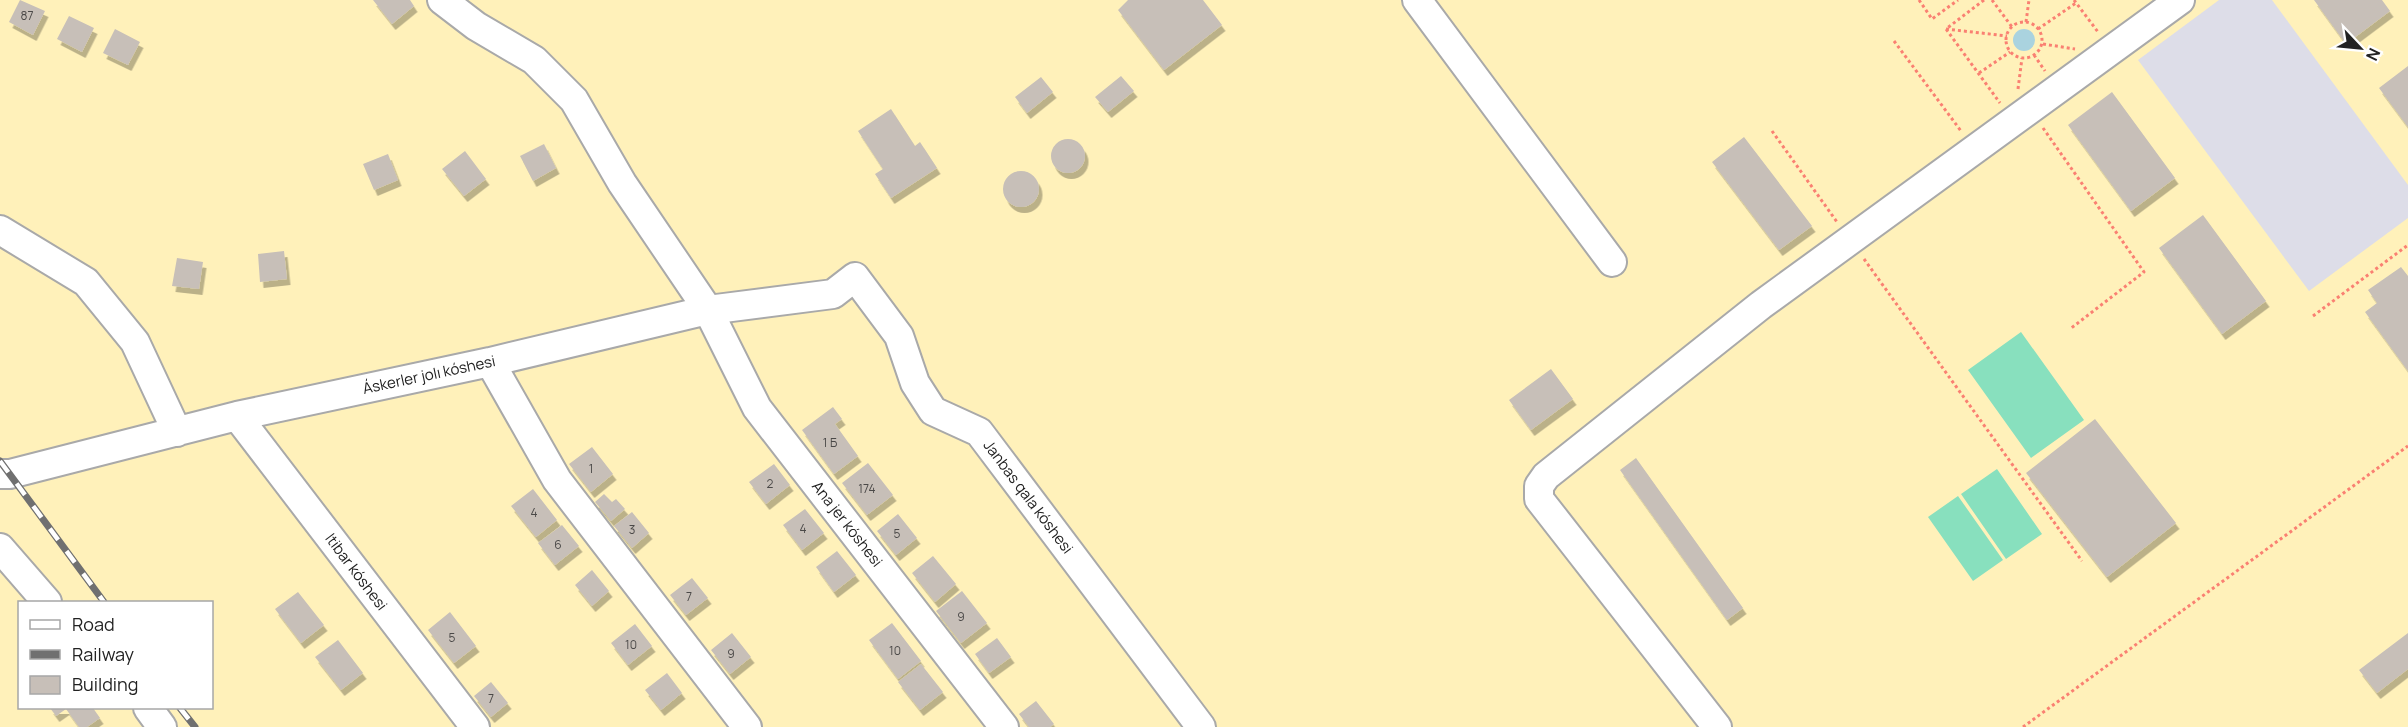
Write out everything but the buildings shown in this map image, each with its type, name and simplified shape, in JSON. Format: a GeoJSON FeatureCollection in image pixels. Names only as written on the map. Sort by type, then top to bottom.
{"type":"FeatureCollection","features":[{"type":"Feature","properties":{"kind":"street","name":"Ana jer kóshesi"},"geometry":{"type":"LineString","coordinates":[[442,0],[476,26],[534,60],[574,100],[622,183],[708,310],[756,408],[1004,727]]}},
{"type":"Feature","properties":{"kind":"street"},"geometry":{"type":"LineString","coordinates":[[1417,0],[1612,262]]}},
{"type":"Feature","properties":{"kind":"street"},"geometry":{"type":"LineString","coordinates":[[1718,727],[1539,499],[1539,486],[1546,476],[1742,320],[2180,0]]}},
{"type":"Feature","properties":{"kind":"street"},"geometry":{"type":"LineString","coordinates":[[0,230],[86,282],[135,342],[177,432]]}},
{"type":"Feature","properties":{"kind":"street","name":"Áskerler jolı kóshesi"},"geometry":{"type":"LineString","coordinates":[[0,474],[10,474],[237,416],[490,362],[708,310],[833,294],[855,277]]}},
{"type":"Feature","properties":{"kind":"street","name":"Janbas qala kóshesi"},"geometry":{"type":"LineString","coordinates":[[855,277],[899,336],[915,383],[933,411],[979,432],[1201,727]]}},
{"type":"Feature","properties":{"kind":"street"},"geometry":{"type":"LineString","coordinates":[[490,362],[557,480],[747,727]]}},
{"type":"Feature","properties":{"kind":"street","name":"Itibar kóshesi"},"geometry":{"type":"LineString","coordinates":[[237,416],[475,727]]}},
{"type":"Feature","properties":{"kind":"street"},"geometry":{"type":"LineString","coordinates":[[0,548],[45,601]]}},
{"type":"Feature","properties":{"kind":"street"},"geometry":{"type":"LineString","coordinates":[[149,709],[162,727]]}},
{"type":"Feature","properties":{"kind":"path"},"geometry":{"type":"LineString","coordinates":[[1919,0],[1932,19],[1958,0]]}},
{"type":"Feature","properties":{"kind":"path"},"geometry":{"type":"LineString","coordinates":[[1946,29],[1984,0]]}},
{"type":"Feature","properties":{"kind":"path"},"geometry":{"type":"LineString","coordinates":[[1992,0],[2012,27]]}},
{"type":"Feature","properties":{"kind":"path"},"geometry":{"type":"LineString","coordinates":[[2026,22],[2029,0]]}},
{"type":"Feature","properties":{"kind":"path"},"geometry":{"type":"LineString","coordinates":[[2038,29],[2075,1],[2111,50]]}},
{"type":"Feature","properties":{"kind":"path"},"geometry":{"type":"LineString","coordinates":[[2026,22],[2038,29],[2042,44],[2036,54],[2024,58],[2010,51],[2007,36],[2012,27],[2026,22]]}},
{"type":"Feature","properties":{"kind":"path"},"geometry":{"type":"LineString","coordinates":[[1946,29],[2007,36]]}},
{"type":"Feature","properties":{"kind":"path"},"geometry":{"type":"LineString","coordinates":[[1946,29],[1979,74],[2022,115],[2144,272],[2070,329]]}},
{"type":"Feature","properties":{"kind":"path"},"geometry":{"type":"LineString","coordinates":[[1894,40],[1974,150]]}},
{"type":"Feature","properties":{"kind":"path"},"geometry":{"type":"LineString","coordinates":[[1979,74],[2010,51]]}},
{"type":"Feature","properties":{"kind":"path"},"geometry":{"type":"LineString","coordinates":[[1772,131],[2082,561]]}},
{"type":"Feature","properties":{"kind":"path"},"geometry":{"type":"LineString","coordinates":[[2313,316],[2408,245]]}},
{"type":"Feature","properties":{"kind":"path"},"geometry":{"type":"LineString","coordinates":[[2023,727],[2408,446]]}},
{"type":"Feature","properties":{"kind":"sand"},"geometry":{"type":"Polygon","coordinates":[[[0,0],[2408,0],[2408,727],[0,727],[0,0]]]}},
{"type":"Feature","properties":{"kind":"green space"},"geometry":{"type":"Polygon","coordinates":[[[2021,332],[2084,420],[2031,458],[1968,370],[2021,332]]]}},
{"type":"Feature","properties":{"kind":"green space"},"geometry":{"type":"Polygon","coordinates":[[[1997,469],[2042,534],[2006,559],[1961,494],[1997,469]]]}},
{"type":"Feature","properties":{"kind":"green space"},"geometry":{"type":"Polygon","coordinates":[[[1958,496],[2003,560],[1973,581],[1928,517],[1958,496]]]}},
{"type":"Feature","properties":{"kind":"shaded area"},"geometry":{"type":"Polygon","coordinates":[[[2219,0],[2272,0],[2408,185],[2408,218],[2309,291],[2138,60],[2219,0]]]}},
{"type":"Feature","properties":{"kind":"water"},"geometry":{"type":"Polygon","coordinates":[[[2024,29],[2032,32],[2035,40],[2032,48],[2024,51],[2016,48],[2013,40],[2016,32],[2024,29]]]}},
{"type":"Feature","properties":{"kind":"railway"},"geometry":{"type":"LineString","coordinates":[[0,461],[103,601]]}},
{"type":"Feature","properties":{"kind":"railway"},"geometry":{"type":"LineString","coordinates":[[181,709],[195,727]]}}]}
